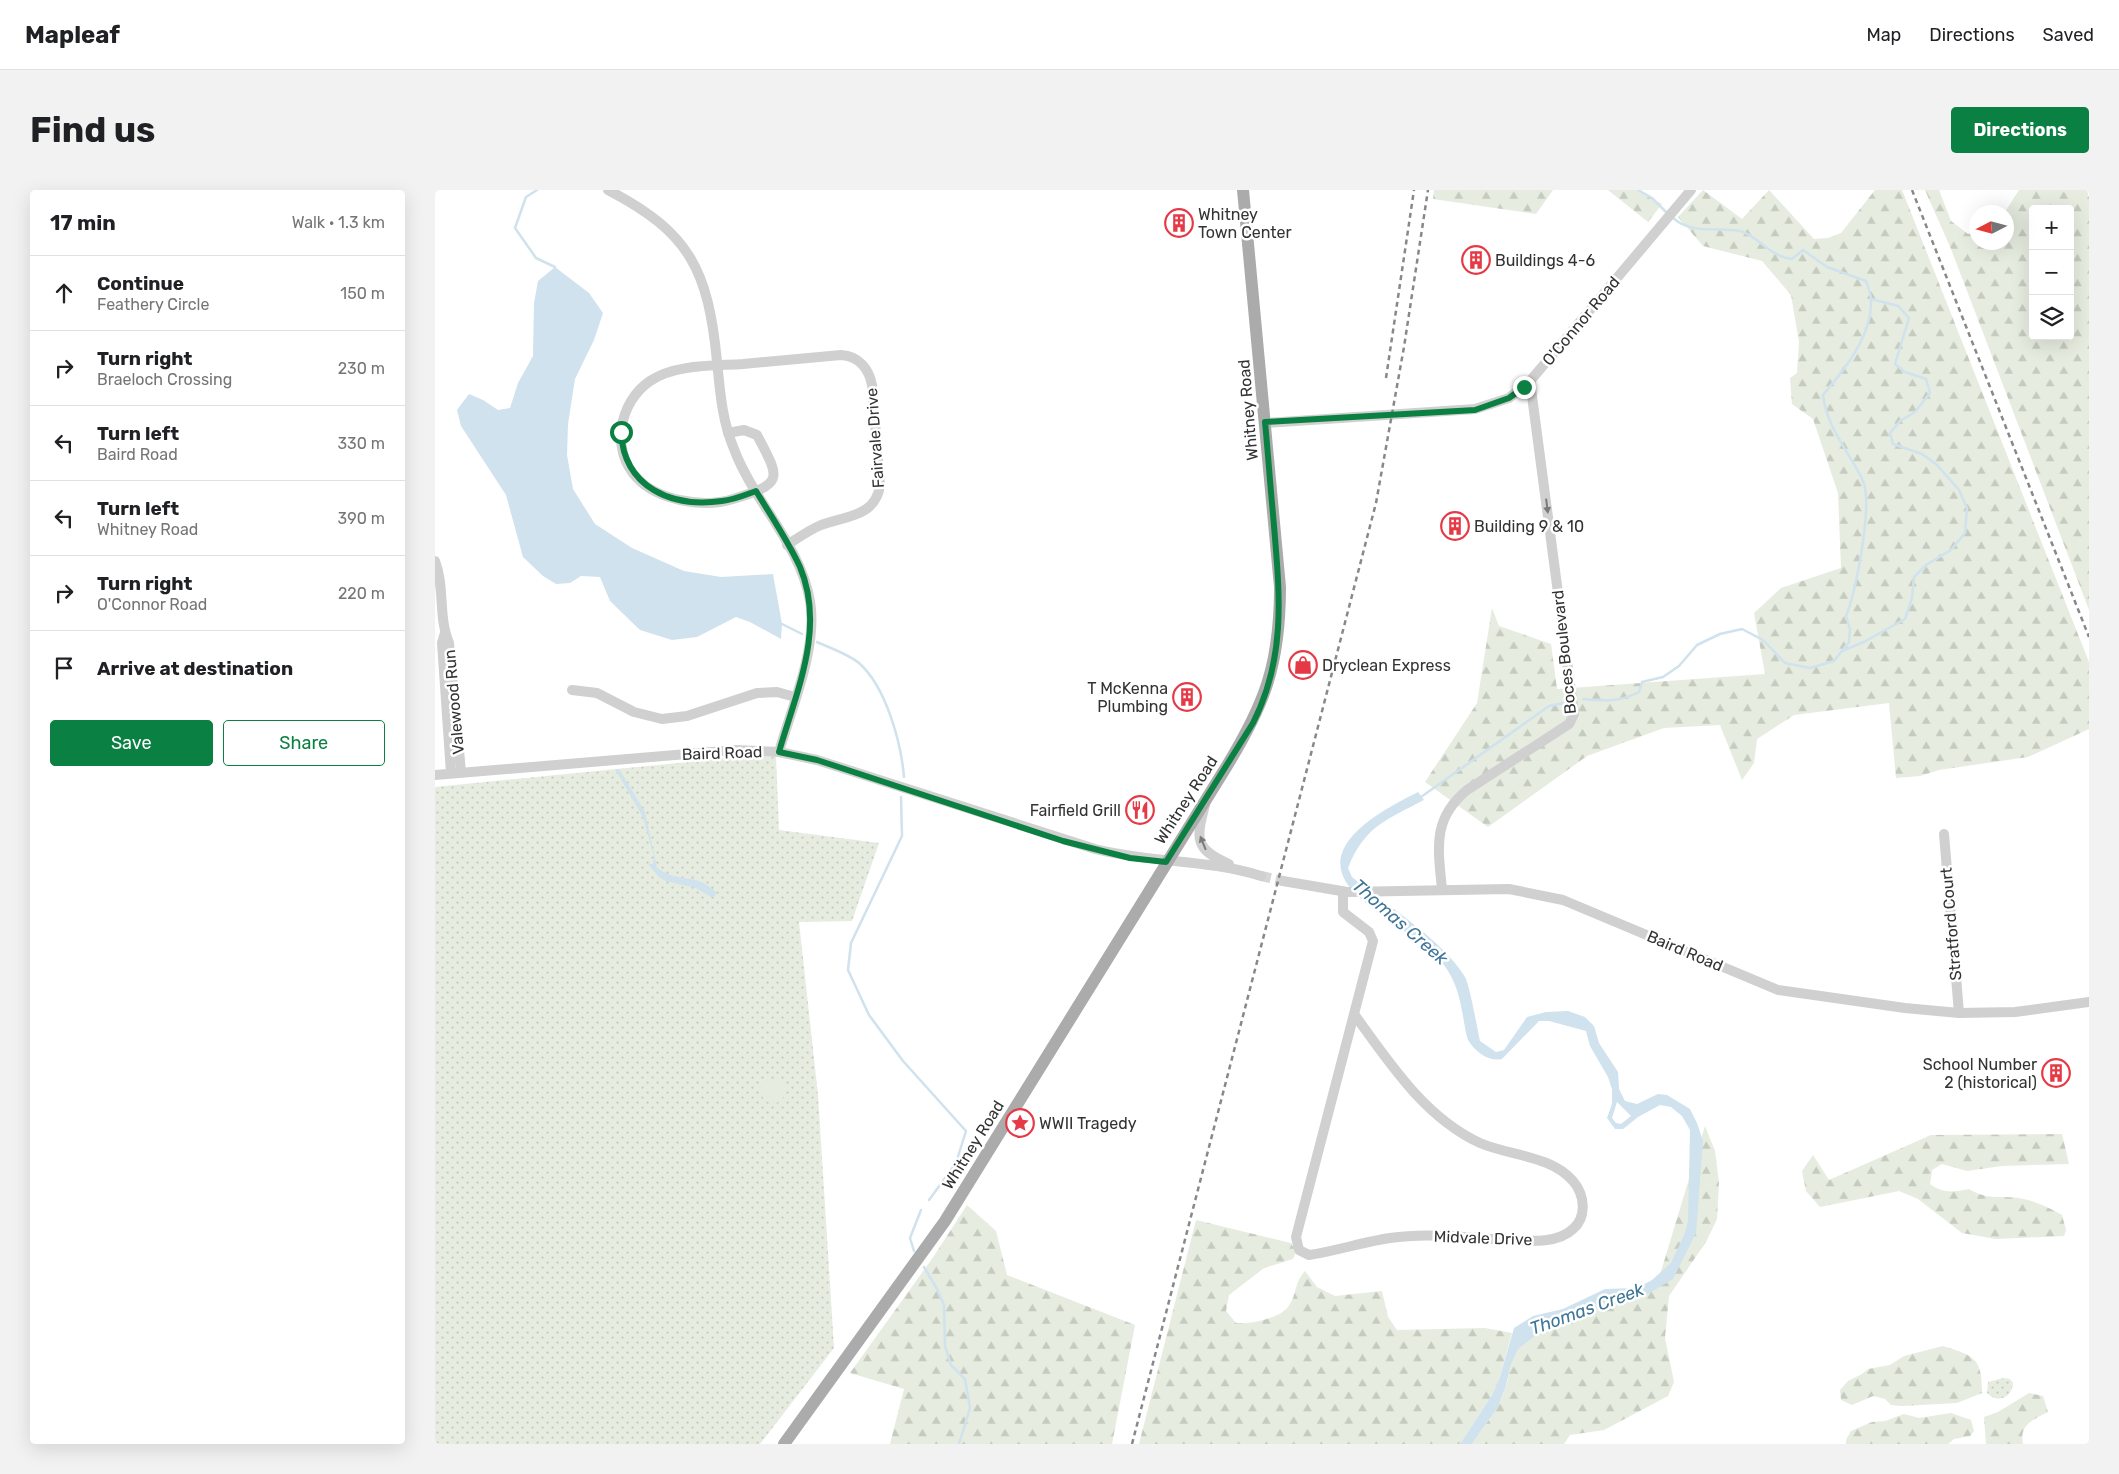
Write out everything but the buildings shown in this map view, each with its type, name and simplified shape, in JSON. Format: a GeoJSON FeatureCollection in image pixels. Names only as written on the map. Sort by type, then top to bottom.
{"type":"FeatureCollection","features":[{"type":"Feature","properties":{"kind":"main road","name":"Whitney Road"},"geometry":{"type":"LineString","coordinates":[[784,1444],[945,1221],[1207,798],[1260,708],[1277,649],[1279,588],[1243,190]]}},
{"type":"Feature","properties":{"kind":"street"},"geometry":{"type":"LineString","coordinates":[[608,190],[641,207],[658,219],[683,246],[696,268],[709,299],[721,399],[728,433],[735,452],[804,579],[811,615],[806,661],[779,752]]}},
{"type":"Feature","properties":{"kind":"street","name":"O'Connor Road"},"geometry":{"type":"LineString","coordinates":[[1265,422],[1475,410],[1509,398],[1530,381],[1691,190]]}},
{"type":"Feature","properties":{"kind":"street","name":"Fairvale Drive"},"geometry":{"type":"LineString","coordinates":[[728,433],[745,430],[754,432],[775,469],[775,476],[772,483],[756,491],[731,500],[713,502],[669,497],[646,486],[637,478],[624,455],[621,432],[623,421],[633,399],[640,390],[650,381],[671,372],[841,355],[856,359],[868,372],[872,385],[881,485],[878,496],[864,512],[821,525],[787,545]]}},
{"type":"Feature","properties":{"kind":"street","name":"Boces Boulevard"},"geometry":{"type":"LineString","coordinates":[[1442,889],[1438,842],[1443,820],[1453,804],[1467,790],[1562,730],[1573,720],[1573,704],[1530,381]]}},
{"type":"Feature","properties":{"kind":"street","name":"Valewood Run"},"geometry":{"type":"LineString","coordinates":[[435,561],[441,588],[445,633],[449,642],[456,773]]}},
{"type":"Feature","properties":{"kind":"street"},"geometry":{"type":"LineString","coordinates":[[572,690],[597,693],[633,712],[662,718],[687,716],[757,693],[770,692],[795,696]]}},
{"type":"Feature","properties":{"kind":"street","name":"Baird Road"},"geometry":{"type":"LineString","coordinates":[[435,774],[722,751],[779,752],[817,760],[1063,841],[1130,858],[1239,868],[1261,876]]}},
{"type":"Feature","properties":{"kind":"street"},"geometry":{"type":"LineString","coordinates":[[1207,798],[1199,830],[1201,844],[1209,856],[1239,868]]}},
{"type":"Feature","properties":{"kind":"street","name":"Stratford Court"},"geometry":{"type":"LineString","coordinates":[[1944,834],[1959,1013]]}},
{"type":"Feature","properties":{"kind":"street","name":"Baird Road"},"geometry":{"type":"LineString","coordinates":[[1283,880],[1345,892],[1509,889],[1563,900],[1778,990],[1905,1008],[1959,1013],[2015,1012],[2089,1002]]}},
{"type":"Feature","properties":{"kind":"street","name":"Midvale Drive"},"geometry":{"type":"LineString","coordinates":[[1345,892],[1343,912],[1369,932],[1373,942],[1354,1014],[1296,1237],[1299,1250],[1309,1255],[1391,1238],[1413,1236],[1536,1241],[1558,1238],[1576,1227],[1580,1222],[1583,1207],[1581,1193],[1573,1182],[1561,1171],[1538,1160],[1481,1143],[1439,1116],[1409,1089],[1354,1014]]}},
{"type":"Feature","properties":{"kind":"green space"},"geometry":{"type":"Polygon","coordinates":[[[1434,190],[1553,190],[1536,214],[1433,199],[1434,190]]]}},
{"type":"Feature","properties":{"kind":"green space"},"geometry":{"type":"Polygon","coordinates":[[[1608,190],[1636,190],[1662,204],[1648,222],[1608,190]]]}},
{"type":"Feature","properties":{"kind":"green space"},"geometry":{"type":"Polygon","coordinates":[[[1703,190],[1742,219],[1769,190],[1814,239],[1828,238],[1841,233],[1875,190],[1902,190],[2089,662],[2089,729],[2028,757],[1939,770],[1920,776],[1896,778],[1889,703],[1794,715],[1757,739],[1754,763],[1742,780],[1720,725],[1664,728],[1587,756],[1488,827],[1425,782],[1477,703],[1492,608],[1499,626],[1551,644],[1557,689],[1765,674],[1754,613],[1781,588],[1841,568],[1838,493],[1813,419],[1792,404],[1790,378],[1797,373],[1799,342],[1791,295],[1762,261],[1703,246],[1678,217],[1703,190]]]}},
{"type":"Feature","properties":{"kind":"green space"},"geometry":{"type":"Polygon","coordinates":[[[1925,190],[1939,190],[1951,221],[1969,234],[1969,250],[2014,250],[2014,205],[2009,205],[2019,190],[2087,190],[2089,198],[2089,610],[1951,249],[1925,190]]]}},
{"type":"Feature","properties":{"kind":"green space"},"geometry":{"type":"Polygon","coordinates":[[[749,756],[776,757],[779,830],[879,843],[852,921],[799,922],[818,1095],[834,1348],[760,1444],[435,1444],[435,787],[749,756]]]}},
{"type":"Feature","properties":{"kind":"green space"},"geometry":{"type":"Polygon","coordinates":[[[773,1079],[781,1083],[785,1091],[781,1099],[773,1103],[765,1099],[761,1091],[765,1083],[773,1079]]]}},
{"type":"Feature","properties":{"kind":"green space"},"geometry":{"type":"Polygon","coordinates":[[[1705,1126],[1715,1151],[1719,1183],[1717,1219],[1706,1242],[1669,1296],[1665,1338],[1674,1382],[1668,1396],[1604,1430],[1570,1435],[1564,1444],[1472,1444],[1504,1392],[1512,1358],[1526,1342],[1536,1334],[1590,1306],[1612,1299],[1646,1293],[1656,1288],[1705,1126]]]}},
{"type":"Feature","properties":{"kind":"green space"},"geometry":{"type":"Polygon","coordinates":[[[2062,1134],[2069,1164],[2002,1166],[1967,1171],[1942,1164],[1932,1170],[1930,1184],[1944,1191],[1969,1189],[1983,1195],[2018,1198],[2040,1204],[2062,1215],[2066,1230],[2064,1236],[1996,1239],[1962,1233],[1918,1199],[1899,1191],[1820,1207],[1806,1191],[1802,1171],[1813,1155],[1829,1180],[1931,1135],[2062,1134]]]}},
{"type":"Feature","properties":{"kind":"green space"},"geometry":{"type":"Polygon","coordinates":[[[967,1205],[996,1231],[1007,1275],[1135,1325],[1112,1444],[890,1444],[904,1389],[850,1373],[934,1256],[967,1205]]]}},
{"type":"Feature","properties":{"kind":"green space"},"geometry":{"type":"Polygon","coordinates":[[[1196,1220],[1291,1243],[1296,1252],[1293,1259],[1264,1268],[1229,1295],[1226,1311],[1236,1323],[1264,1320],[1284,1311],[1291,1302],[1301,1276],[1305,1271],[1317,1287],[1335,1296],[1382,1291],[1388,1317],[1397,1330],[1485,1328],[1512,1333],[1499,1380],[1492,1395],[1460,1444],[1139,1444],[1196,1220]]]}},
{"type":"Feature","properties":{"kind":"green space"},"geometry":{"type":"Polygon","coordinates":[[[1943,1346],[1963,1353],[1975,1360],[1982,1381],[1982,1393],[1957,1403],[1902,1406],[1891,1405],[1885,1399],[1873,1396],[1852,1405],[1841,1400],[1840,1390],[1848,1381],[1868,1369],[1890,1365],[1904,1356],[1943,1346]]]}},
{"type":"Feature","properties":{"kind":"green space"},"geometry":{"type":"Polygon","coordinates":[[[2003,1378],[2010,1379],[2013,1383],[2007,1396],[1999,1399],[1987,1393],[1988,1382],[2003,1378]]]}},
{"type":"Feature","properties":{"kind":"green space"},"geometry":{"type":"Polygon","coordinates":[[[2029,1393],[2043,1396],[2048,1412],[2032,1420],[2025,1427],[2022,1437],[2023,1444],[1986,1444],[1984,1417],[1998,1412],[2029,1393]]]}},
{"type":"Feature","properties":{"kind":"green space"},"geometry":{"type":"Polygon","coordinates":[[[1951,1413],[1971,1420],[1974,1431],[1970,1436],[1954,1439],[1948,1444],[1846,1444],[1851,1431],[1872,1422],[1885,1421],[1904,1414],[1919,1418],[1951,1413]]]}},
{"type":"Feature","properties":{"kind":"water"},"geometry":{"type":"Polygon","coordinates":[[[555,267],[589,293],[603,313],[594,340],[575,379],[568,424],[567,455],[573,489],[595,524],[632,548],[684,571],[721,577],[773,574],[782,624],[781,639],[750,622],[736,617],[697,637],[672,640],[640,630],[610,601],[600,577],[581,576],[570,583],[556,584],[543,576],[523,557],[506,495],[461,426],[457,410],[469,394],[483,400],[498,410],[510,408],[518,383],[533,356],[534,303],[538,281],[555,267]]]}},
{"type":"Feature","properties":{"kind":"water"},"geometry":{"type":"Polygon","coordinates":[[[615,769],[619,769],[645,812],[657,868],[673,876],[701,882],[716,892],[715,896],[711,897],[696,888],[666,881],[659,877],[648,864],[653,864],[654,856],[643,817],[615,769]]]}},
{"type":"Feature","properties":{"kind":"water"},"geometry":{"type":"Polygon","coordinates":[[[1418,792],[1424,800],[1388,819],[1369,833],[1348,868],[1352,877],[1429,937],[1455,963],[1467,982],[1480,1041],[1496,1052],[1504,1050],[1527,1017],[1546,1012],[1568,1011],[1585,1017],[1594,1026],[1599,1043],[1618,1072],[1619,1089],[1625,1101],[1637,1104],[1658,1094],[1667,1095],[1690,1109],[1703,1141],[1696,1233],[1673,1279],[1648,1294],[1611,1299],[1576,1314],[1541,1331],[1518,1349],[1511,1364],[1505,1389],[1497,1408],[1472,1444],[1460,1444],[1492,1395],[1499,1380],[1514,1328],[1533,1316],[1563,1309],[1605,1289],[1637,1288],[1652,1280],[1671,1263],[1685,1233],[1688,1221],[1690,1130],[1682,1116],[1671,1107],[1660,1105],[1638,1117],[1623,1129],[1615,1129],[1607,1118],[1612,1104],[1612,1089],[1608,1077],[1590,1046],[1586,1031],[1549,1021],[1539,1021],[1502,1059],[1497,1060],[1478,1052],[1471,1044],[1468,1040],[1457,989],[1445,966],[1437,957],[1359,897],[1346,882],[1341,867],[1342,852],[1350,839],[1362,826],[1392,806],[1418,792]],[[1617,1102],[1612,1118],[1616,1123],[1621,1124],[1631,1116],[1617,1102]]]}},
{"type":"Feature","properties":{"kind":"waterway"},"geometry":{"type":"LineString","coordinates":[[537,190],[526,197],[515,228],[536,258],[555,267]]}},
{"type":"Feature","properties":{"kind":"waterway","name":"Thomas Creek"},"geometry":{"type":"LineString","coordinates":[[1638,190],[1652,198],[1668,214]]}},
{"type":"Feature","properties":{"kind":"waterway","name":"Thomas Creek"},"geometry":{"type":"LineString","coordinates":[[1583,699],[1612,700],[1625,698],[1639,692],[1642,682],[1663,677],[1679,666],[1697,645],[1720,634],[1742,629],[1763,640],[1785,663],[1810,668],[1834,661],[1849,642],[1850,629],[1846,616],[1854,589],[1862,548],[1865,528],[1866,492],[1863,481],[1829,419],[1823,395],[1856,351],[1867,326],[1871,300],[1866,281],[1827,267],[1803,250],[1792,259],[1784,257],[1770,250],[1746,233],[1696,228],[1679,223],[1672,217]]}},
{"type":"Feature","properties":{"kind":"waterway"},"geometry":{"type":"LineString","coordinates":[[1842,651],[1864,642],[1905,619],[1912,598],[1914,577],[1926,565],[1951,550],[1965,533],[1967,508],[1959,490],[1937,465],[1922,454],[1893,444],[1890,433],[1900,421],[1915,412],[1930,393],[1926,379],[1905,372],[1895,364],[1909,318],[1898,306],[1871,299]]}},
{"type":"Feature","properties":{"kind":"waterway"},"geometry":{"type":"LineString","coordinates":[[782,624],[802,634]]}},
{"type":"Feature","properties":{"kind":"waterway"},"geometry":{"type":"LineString","coordinates":[[817,642],[855,660],[869,673],[891,716],[896,732],[904,777]]}},
{"type":"Feature","properties":{"kind":"waterway","name":"Thomas Creek"},"geometry":{"type":"LineString","coordinates":[[1421,797],[1549,706],[1565,703]]}},
{"type":"Feature","properties":{"kind":"waterway"},"geometry":{"type":"LineString","coordinates":[[901,797],[902,836],[851,943],[848,970],[869,1015],[903,1061],[966,1131],[956,1163],[929,1200]]}},
{"type":"Feature","properties":{"kind":"waterway"},"geometry":{"type":"LineString","coordinates":[[914,1251],[910,1238],[921,1210]]}},
{"type":"Feature","properties":{"kind":"waterway"},"geometry":{"type":"LineString","coordinates":[[924,1267],[944,1305],[945,1346],[951,1365],[965,1379],[970,1408],[959,1444]]}},
{"type":"Feature","properties":{"kind":"tunnel"},"geometry":{"type":"LineString","coordinates":[[1261,876],[1283,881]]}},
{"type":"Feature","properties":{"kind":"railway"},"geometry":{"type":"LineString","coordinates":[[1386,378],[1414,190]]}},
{"type":"Feature","properties":{"kind":"railway"},"geometry":{"type":"LineString","coordinates":[[1132,1444],[1376,503],[1404,347],[1428,190]]}},
{"type":"Feature","properties":{"kind":"railway"},"geometry":{"type":"LineString","coordinates":[[1912,190],[2089,637]]}},
{"type":"Feature","properties":{"kind":"place","name":"Whitney Town Center"},"geometry":{"type":"Point","coordinates":[1179,223]}},
{"type":"Feature","properties":{"kind":"place","name":"Buildings 4-6"},"geometry":{"type":"Point","coordinates":[1476,260]}},
{"type":"Feature","properties":{"kind":"place","name":"Building 9 & 10"},"geometry":{"type":"Point","coordinates":[1455,526]}},
{"type":"Feature","properties":{"kind":"place","name":"Dryclean Express"},"geometry":{"type":"Point","coordinates":[1303,665]}},
{"type":"Feature","properties":{"kind":"place","name":"T McKenna Plumbing"},"geometry":{"type":"Point","coordinates":[1187,697]}},
{"type":"Feature","properties":{"kind":"place","name":"Fairfield Grill"},"geometry":{"type":"Point","coordinates":[1140,810]}},
{"type":"Feature","properties":{"kind":"place","name":"School Number 2 (historical)"},"geometry":{"type":"Point","coordinates":[2056,1073]}},
{"type":"Feature","properties":{"kind":"place","name":"WWII Tragedy"},"geometry":{"type":"Point","coordinates":[1020,1123]}},
{"type":"Feature","properties":{"kind":"route"},"geometry":{"type":"LineString","coordinates":[[621,432],[621,444],[629,468],[646,486],[669,497],[721,502],[756,491],[800,568],[810,601],[811,632],[806,661],[779,752],[817,760],[1063,841],[1130,858],[1166,862],[1253,723],[1273,668],[1277,649],[1280,612],[1265,422],[1475,410],[1509,398],[1524,387]]}}]}
